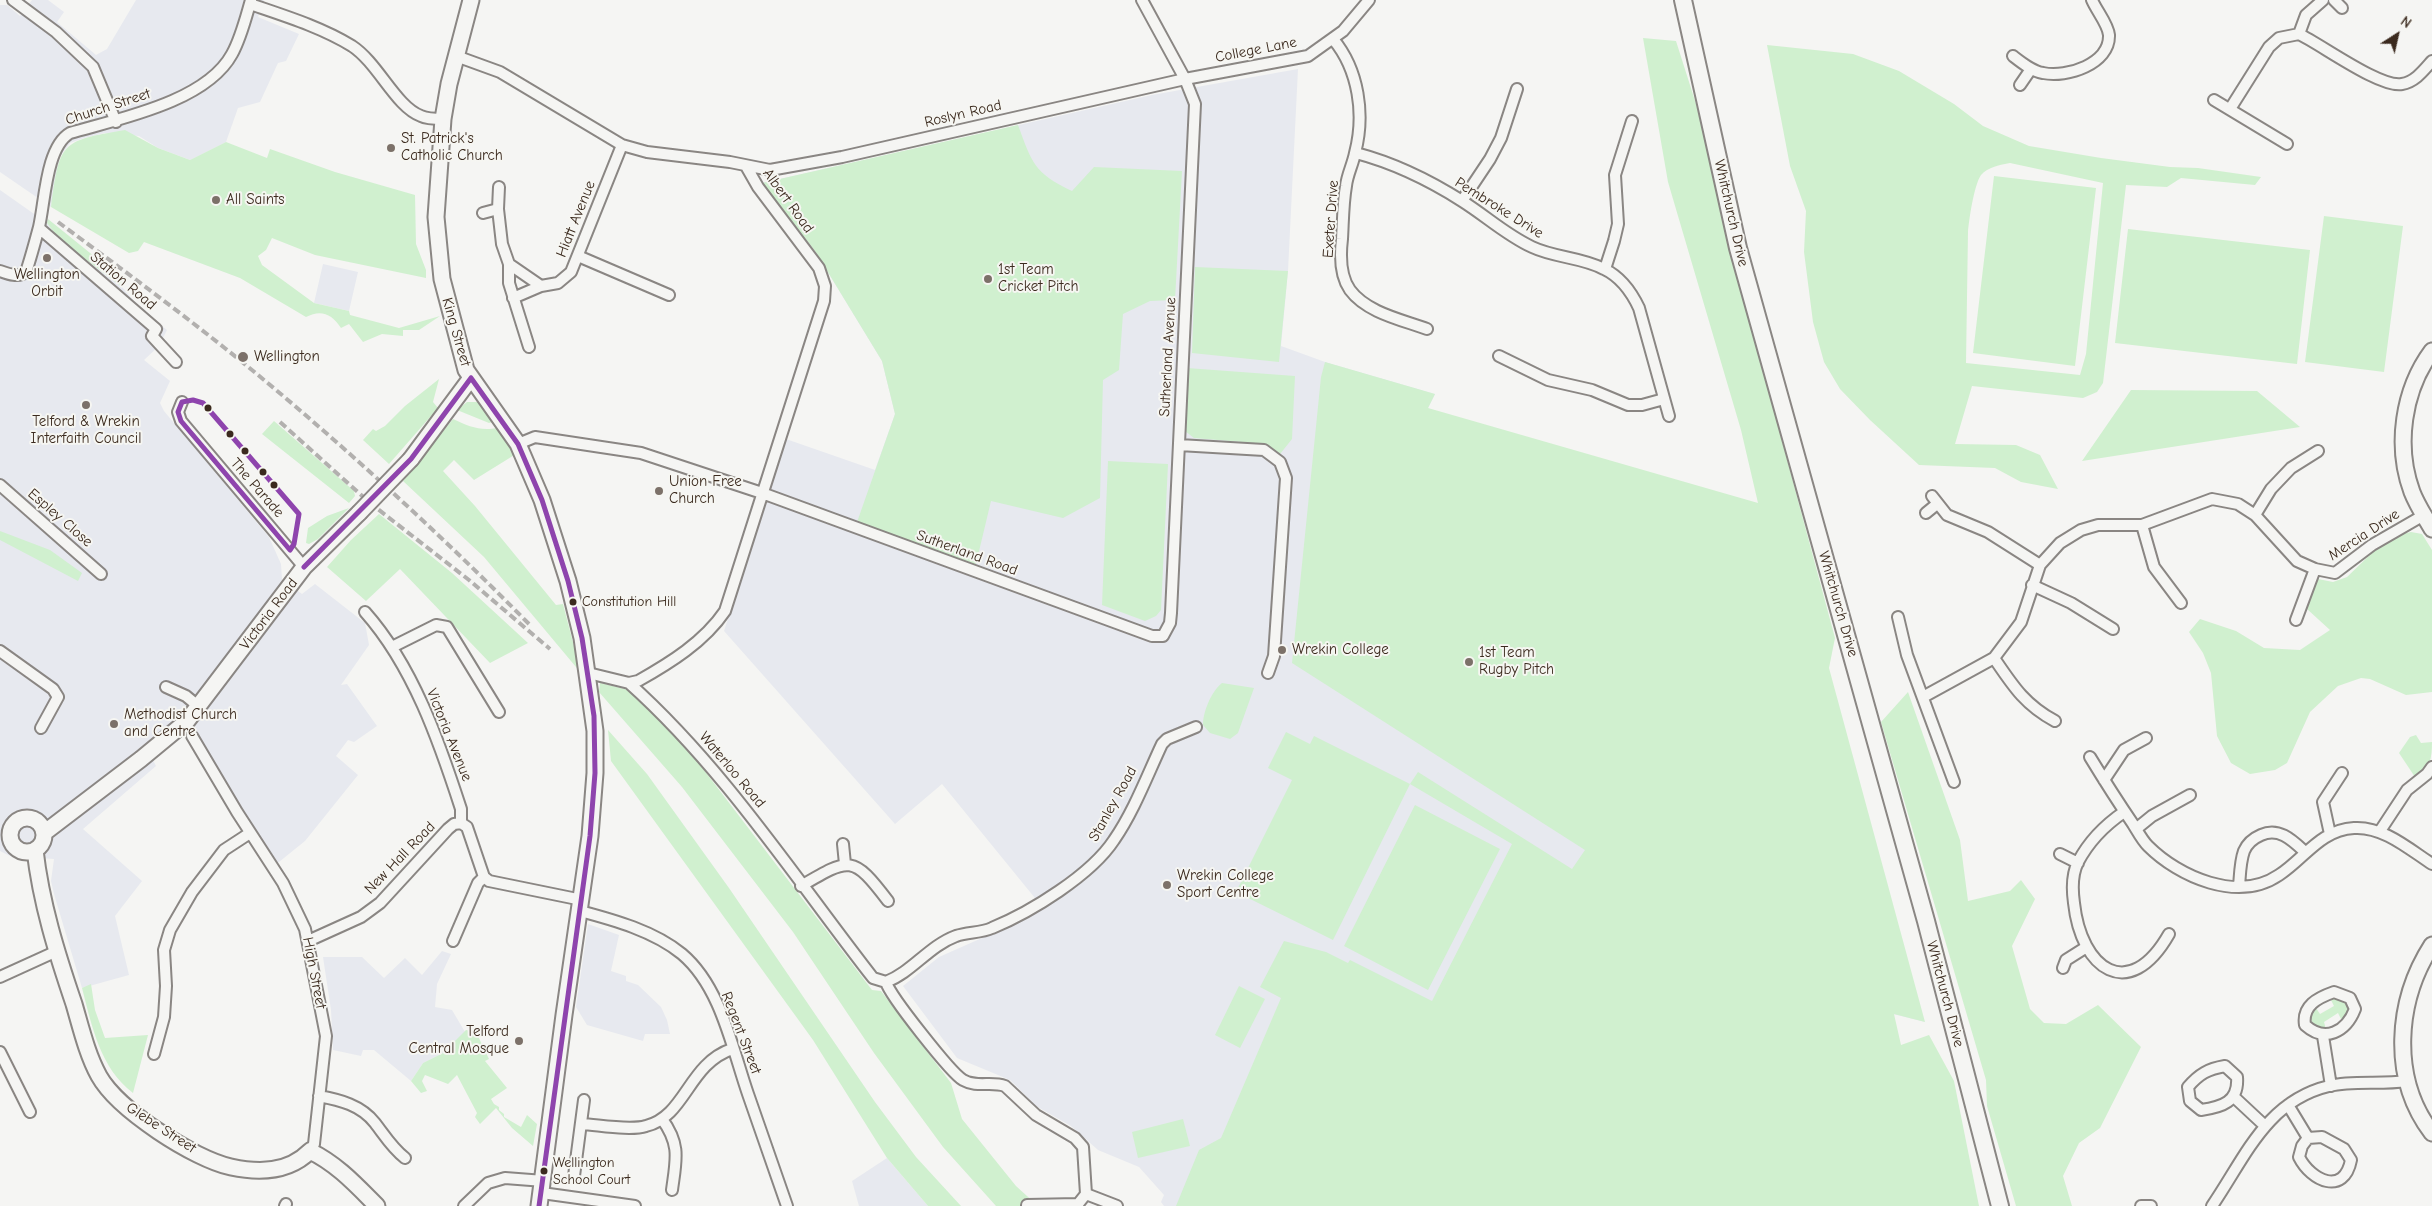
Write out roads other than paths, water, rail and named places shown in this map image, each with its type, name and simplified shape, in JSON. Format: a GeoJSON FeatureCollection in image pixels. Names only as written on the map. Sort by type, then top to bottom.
{"type":"FeatureCollection","features":[{"type":"Feature","properties":{"kind":"main road","name":"Whitchurch Drive"},"geometry":{"type":"LineString","coordinates":[[1683,0],[1738,248],[1926,921],[2000,1206]]}},
{"type":"Feature","properties":{"kind":"street"},"geometry":{"type":"LineString","coordinates":[[14,0],[56,32],[93,67],[116,122]]}},
{"type":"Feature","properties":{"kind":"street","name":"King Street"},"geometry":{"type":"LineString","coordinates":[[471,0],[456,56],[444,119],[436,217],[442,279],[466,370],[518,444],[542,500],[568,581],[588,673],[596,748],[590,836],[564,1015],[542,1193]]}},
{"type":"Feature","properties":{"kind":"street","name":"Sutherland Avenue"},"geometry":{"type":"LineString","coordinates":[[1142,0],[1185,79],[1195,104],[1171,613],[1170,623],[1162,636]]}},
{"type":"Feature","properties":{"kind":"street","name":"College Lane"},"geometry":{"type":"LineString","coordinates":[[1185,79],[1308,56],[1333,39],[1356,18],[1370,0]]}},
{"type":"Feature","properties":{"kind":"street"},"geometry":{"type":"LineString","coordinates":[[2013,56],[2031,69],[2056,74],[2080,70],[2099,58],[2108,44],[2109,32],[2092,0]]}},
{"type":"Feature","properties":{"kind":"street"},"geometry":{"type":"LineString","coordinates":[[2299,34],[2306,15],[2323,0]]}},
{"type":"Feature","properties":{"kind":"street"},"geometry":{"type":"LineString","coordinates":[[251,2],[308,24],[353,47],[375,67],[408,109],[421,117],[444,119]]}},
{"type":"Feature","properties":{"kind":"street","name":"Church Street"},"geometry":{"type":"LineString","coordinates":[[0,270],[9,275],[26,272],[40,224],[46,187],[54,156],[64,137],[70,133],[116,122],[181,96],[218,72],[232,55],[251,2]]}},
{"type":"Feature","properties":{"kind":"street"},"geometry":{"type":"LineString","coordinates":[[2230,109],[2269,47],[2279,38],[2299,34],[2376,78],[2392,85],[2411,81],[2432,61]]}},
{"type":"Feature","properties":{"kind":"street","name":"Exeter Drive"},"geometry":{"type":"LineString","coordinates":[[1333,39],[1345,53],[1356,86],[1359,123],[1356,153],[1346,185],[1340,256],[1343,273],[1350,290],[1365,304],[1427,329]]}},
{"type":"Feature","properties":{"kind":"street","name":"Albert Road"},"geometry":{"type":"LineString","coordinates":[[456,56],[500,72],[622,145],[647,152],[730,162],[746,166],[758,188],[819,268],[825,286],[824,301],[762,493]]}},
{"type":"Feature","properties":{"kind":"street"},"geometry":{"type":"LineString","coordinates":[[2020,85],[2031,69]]}},
{"type":"Feature","properties":{"kind":"street","name":"Roslyn Road"},"geometry":{"type":"LineString","coordinates":[[746,166],[770,170],[800,166],[1185,79]]}},
{"type":"Feature","properties":{"kind":"street"},"geometry":{"type":"LineString","coordinates":[[1462,201],[1497,145],[1517,89]]}},
{"type":"Feature","properties":{"kind":"street"},"geometry":{"type":"LineString","coordinates":[[2214,100],[2287,144]]}},
{"type":"Feature","properties":{"kind":"street"},"geometry":{"type":"LineString","coordinates":[[1604,269],[1618,224],[1615,174],[1632,120]]}},
{"type":"Feature","properties":{"kind":"street","name":"Hiatt Avenue"},"geometry":{"type":"LineString","coordinates":[[513,298],[541,286],[558,283],[567,278],[578,256],[622,145]]}},
{"type":"Feature","properties":{"kind":"street","name":"Pembroke Drive"},"geometry":{"type":"LineString","coordinates":[[1356,153],[1400,167],[1462,201],[1532,248],[1551,255],[1589,263],[1604,269],[1618,278],[1631,291],[1638,308],[1668,416]]}},
{"type":"Feature","properties":{"kind":"street"},"geometry":{"type":"LineString","coordinates":[[499,191],[498,209],[502,244],[509,264],[509,283],[529,347]]}},
{"type":"Feature","properties":{"kind":"street"},"geometry":{"type":"LineString","coordinates":[[483,213],[498,209]]}},
{"type":"Feature","properties":{"kind":"street","name":"Station Road"},"geometry":{"type":"LineString","coordinates":[[40,224],[156,329],[152,336],[176,362]]}},
{"type":"Feature","properties":{"kind":"street"},"geometry":{"type":"LineString","coordinates":[[578,256],[669,295]]}},
{"type":"Feature","properties":{"kind":"street"},"geometry":{"type":"LineString","coordinates":[[509,264],[541,286]]}},
{"type":"Feature","properties":{"kind":"street"},"geometry":{"type":"LineString","coordinates":[[2432,351],[2413,384],[2405,418],[2403,447],[2412,492],[2432,529]]}},
{"type":"Feature","properties":{"kind":"street"},"geometry":{"type":"LineString","coordinates":[[1499,356],[1548,380],[1592,390],[1628,405],[1642,405],[1664,399]]}},
{"type":"Feature","properties":{"kind":"street","name":"Victoria Road"},"geometry":{"type":"LineString","coordinates":[[41,827],[42,843],[30,850],[16,847],[6,832],[23,818],[41,827],[59,823],[71,810],[141,759],[186,721],[304,567],[411,459],[472,378]]}},
{"type":"Feature","properties":{"kind":"street","name":"The Parade"},"geometry":{"type":"LineString","coordinates":[[182,402],[178,412],[181,422],[304,567]]}},
{"type":"Feature","properties":{"kind":"street"},"geometry":{"type":"LineString","coordinates":[[518,444],[535,437],[640,453],[762,493],[725,611],[715,626],[700,640],[639,680],[629,683],[588,673]]}},
{"type":"Feature","properties":{"kind":"street"},"geometry":{"type":"LineString","coordinates":[[1180,445],[1264,450],[1280,462],[1286,478],[1274,656],[1268,672]]}},
{"type":"Feature","properties":{"kind":"street"},"geometry":{"type":"LineString","coordinates":[[2255,515],[2271,489],[2291,468],[2318,451]]}},
{"type":"Feature","properties":{"kind":"street","name":"Espley Close"},"geometry":{"type":"LineString","coordinates":[[0,485],[101,574]]}},
{"type":"Feature","properties":{"kind":"street","name":"Sutherland Road"},"geometry":{"type":"LineString","coordinates":[[762,493],[1152,636],[1162,636]]}},
{"type":"Feature","properties":{"kind":"street","name":"Mercia Drive"},"geometry":{"type":"LineString","coordinates":[[1923,697],[1994,658],[2021,622],[2040,565],[2060,543],[2081,530],[2098,525],[2142,525],[2212,499],[2238,504],[2255,515],[2297,561],[2314,570],[2335,574],[2372,545],[2424,515]]}},
{"type":"Feature","properties":{"kind":"street"},"geometry":{"type":"LineString","coordinates":[[1926,513],[1934,500],[1947,515],[1988,532],[2040,565]]}},
{"type":"Feature","properties":{"kind":"street"},"geometry":{"type":"LineString","coordinates":[[2142,525],[2154,567],[2181,603]]}},
{"type":"Feature","properties":{"kind":"street"},"geometry":{"type":"LineString","coordinates":[[2296,620],[2314,570]]}},
{"type":"Feature","properties":{"kind":"street"},"geometry":{"type":"LineString","coordinates":[[2032,585],[2071,603],[2113,629]]}},
{"type":"Feature","properties":{"kind":"street","name":"Victoria Avenue"},"geometry":{"type":"LineString","coordinates":[[365,612],[392,647],[434,734],[461,809],[461,823],[467,827],[484,877]]}},
{"type":"Feature","properties":{"kind":"street"},"geometry":{"type":"LineString","coordinates":[[1898,617],[1907,655],[1954,782]]}},
{"type":"Feature","properties":{"kind":"street"},"geometry":{"type":"LineString","coordinates":[[392,647],[436,625],[447,628],[499,712]]}},
{"type":"Feature","properties":{"kind":"street"},"geometry":{"type":"LineString","coordinates":[[0,650],[53,689],[58,697],[41,728]]}},
{"type":"Feature","properties":{"kind":"street"},"geometry":{"type":"LineString","coordinates":[[1994,658],[2021,697],[2038,712],[2055,721]]}},
{"type":"Feature","properties":{"kind":"street","name":"Waterloo Road"},"geometry":{"type":"LineString","coordinates":[[629,683],[681,732],[760,828],[801,886],[872,978],[886,982]]}},
{"type":"Feature","properties":{"kind":"street"},"geometry":{"type":"LineString","coordinates":[[166,687],[186,696],[198,706]]}},
{"type":"Feature","properties":{"kind":"street","name":"Stanley Road"},"geometry":{"type":"LineString","coordinates":[[886,982],[898,977],[941,944],[955,936],[984,931],[1048,898],[1097,862],[1115,839],[1162,744],[1167,739],[1196,728]]}},
{"type":"Feature","properties":{"kind":"street","name":"High Street"},"geometry":{"type":"LineString","coordinates":[[192,736],[250,833],[283,883],[305,929],[326,1036],[314,1144],[310,1151]]}},
{"type":"Feature","properties":{"kind":"street"},"geometry":{"type":"LineString","coordinates":[[2104,780],[2124,750],[2146,738]]}},
{"type":"Feature","properties":{"kind":"street"},"geometry":{"type":"LineString","coordinates":[[2090,757],[2147,846],[2179,869],[2210,883],[2239,886],[2271,881],[2319,840],[2330,834],[2355,828],[2380,831],[2432,864]]}},
{"type":"Feature","properties":{"kind":"street"},"geometry":{"type":"LineString","coordinates":[[2380,831],[2407,790],[2427,774],[2432,767]]}},
{"type":"Feature","properties":{"kind":"street"},"geometry":{"type":"LineString","coordinates":[[2330,834],[2323,802],[2342,773]]}},
{"type":"Feature","properties":{"kind":"street"},"geometry":{"type":"LineString","coordinates":[[2136,829],[2152,816],[2190,795]]}},
{"type":"Feature","properties":{"kind":"street"},"geometry":{"type":"LineString","coordinates":[[2124,812],[2100,832],[2078,863],[2072,892],[2075,913],[2085,948],[2093,958],[2113,971],[2131,972],[2156,955],[2169,934]]}},
{"type":"Feature","properties":{"kind":"street","name":"New Hall Road"},"geometry":{"type":"LineString","coordinates":[[308,941],[330,929],[361,917],[380,902],[448,829],[454,824],[461,823]]}},
{"type":"Feature","properties":{"kind":"street"},"geometry":{"type":"LineString","coordinates":[[2239,886],[2244,850],[2254,838],[2267,832],[2278,832],[2290,838],[2305,852]]}},
{"type":"Feature","properties":{"kind":"street"},"geometry":{"type":"LineString","coordinates":[[154,1054],[164,1017],[166,986],[164,950],[170,930],[192,892],[224,850],[250,833]]}},
{"type":"Feature","properties":{"kind":"street"},"geometry":{"type":"LineString","coordinates":[[843,844],[845,864]]}},
{"type":"Feature","properties":{"kind":"street","name":"Glebe Street"},"geometry":{"type":"LineString","coordinates":[[30,850],[57,951],[88,1050],[100,1077],[132,1114],[219,1164],[256,1172],[279,1168],[310,1151]]}},
{"type":"Feature","properties":{"kind":"street"},"geometry":{"type":"LineString","coordinates":[[2060,854],[2078,863]]}},
{"type":"Feature","properties":{"kind":"street"},"geometry":{"type":"LineString","coordinates":[[801,886],[835,867],[845,864],[862,869],[888,901]]}},
{"type":"Feature","properties":{"kind":"street"},"geometry":{"type":"LineString","coordinates":[[453,941],[478,883],[484,877],[490,881],[581,905]]}},
{"type":"Feature","properties":{"kind":"street","name":"Regent Street"},"geometry":{"type":"LineString","coordinates":[[581,905],[607,918],[648,934],[681,953],[690,962],[713,997],[787,1206]]}},
{"type":"Feature","properties":{"kind":"street"},"geometry":{"type":"LineString","coordinates":[[2432,945],[2418,971],[2407,1005],[2402,1045],[2406,1081],[2418,1111],[2432,1133]]}},
{"type":"Feature","properties":{"kind":"street"},"geometry":{"type":"LineString","coordinates":[[2063,968],[2066,960],[2085,948]]}},
{"type":"Feature","properties":{"kind":"street"},"geometry":{"type":"LineString","coordinates":[[0,977],[57,951]]}},
{"type":"Feature","properties":{"kind":"street"},"geometry":{"type":"LineString","coordinates":[[886,982],[957,1076],[977,1085],[1005,1086],[1036,1115],[1075,1138],[1083,1147],[1086,1194],[1078,1204],[1027,1205]]}},
{"type":"Feature","properties":{"kind":"street"},"geometry":{"type":"LineString","coordinates":[[2334,992],[2350,998],[2355,1009],[2351,1019],[2339,1030],[2323,1036],[2312,1032],[2305,1025],[2304,1016],[2306,1010],[2318,999],[2334,992]]}},
{"type":"Feature","properties":{"kind":"street"},"geometry":{"type":"LineString","coordinates":[[2323,1036],[2331,1086]]}},
{"type":"Feature","properties":{"kind":"street"},"geometry":{"type":"LineString","coordinates":[[582,1124],[640,1127],[662,1119],[674,1107],[709,1061],[719,1054],[732,1049]]}},
{"type":"Feature","properties":{"kind":"street"},"geometry":{"type":"LineString","coordinates":[[0,1052],[30,1112]]}},
{"type":"Feature","properties":{"kind":"street"},"geometry":{"type":"LineString","coordinates":[[2225,1066],[2237,1077],[2237,1091],[2234,1097],[2216,1107],[2201,1110],[2190,1101],[2188,1087],[2198,1075],[2212,1068],[2225,1066]]}},
{"type":"Feature","properties":{"kind":"street"},"geometry":{"type":"LineString","coordinates":[[2212,1206],[2264,1125],[2288,1105],[2313,1091],[2331,1086],[2406,1081]]}},
{"type":"Feature","properties":{"kind":"street"},"geometry":{"type":"LineString","coordinates":[[319,1096],[340,1100],[364,1112],[374,1121],[393,1148],[406,1158]]}},
{"type":"Feature","properties":{"kind":"street"},"geometry":{"type":"LineString","coordinates":[[2234,1097],[2264,1125]]}},
{"type":"Feature","properties":{"kind":"street"},"geometry":{"type":"LineString","coordinates":[[574,1176],[584,1100]]}},
{"type":"Feature","properties":{"kind":"street"},"geometry":{"type":"LineString","coordinates":[[2288,1105],[2308,1138]]}},
{"type":"Feature","properties":{"kind":"street"},"geometry":{"type":"LineString","coordinates":[[662,1119],[671,1133],[676,1149],[672,1190]]}},
{"type":"Feature","properties":{"kind":"street"},"geometry":{"type":"LineString","coordinates":[[2322,1137],[2344,1149],[2351,1160],[2348,1173],[2341,1180],[2329,1182],[2304,1166],[2299,1157],[2302,1146],[2308,1138],[2322,1137]]}},
{"type":"Feature","properties":{"kind":"street"},"geometry":{"type":"LineString","coordinates":[[310,1151],[334,1165],[377,1206]]}},
{"type":"Feature","properties":{"kind":"street"},"geometry":{"type":"LineString","coordinates":[[464,1206],[488,1183],[505,1178],[542,1193],[635,1206]]}},
{"type":"Feature","properties":{"kind":"street"},"geometry":{"type":"LineString","coordinates":[[1086,1194],[1117,1206]]}},
{"type":"Feature","properties":{"kind":"street"},"geometry":{"type":"LineString","coordinates":[[2141,1206],[2151,1206]]}},
{"type":"Feature","properties":{"kind":"railway"},"geometry":{"type":"LineString","coordinates":[[58,222],[200,328],[282,395],[408,507],[529,624]]}},
{"type":"Feature","properties":{"kind":"railway"},"geometry":{"type":"LineString","coordinates":[[280,422],[370,503],[469,580],[550,649]]}},
{"type":"Feature","properties":{"kind":"place","name":"St. Patrick's Catholic Church"},"geometry":{"type":"Point","coordinates":[391,148]}},
{"type":"Feature","properties":{"kind":"place","name":"All Saints"},"geometry":{"type":"Point","coordinates":[216,200]}},
{"type":"Feature","properties":{"kind":"place","name":"Wellington Orbit"},"geometry":{"type":"Point","coordinates":[47,258]}},
{"type":"Feature","properties":{"kind":"place","name":"1st Team Cricket Pitch"},"geometry":{"type":"Point","coordinates":[988,279]}},
{"type":"Feature","properties":{"kind":"place","name":"Wellington"},"geometry":{"type":"Point","coordinates":[243,357]}},
{"type":"Feature","properties":{"kind":"place","name":"Telford & Wrekin Interfaith Council"},"geometry":{"type":"Point","coordinates":[86,405]}},
{"type":"Feature","properties":{"kind":"place","name":"Union Free Church"},"geometry":{"type":"Point","coordinates":[659,491]}},
{"type":"Feature","properties":{"kind":"place","name":"Constitution Hill"},"geometry":{"type":"Point","coordinates":[573,602]}},
{"type":"Feature","properties":{"kind":"place","name":"Wrekin College"},"geometry":{"type":"Point","coordinates":[1282,650]}},
{"type":"Feature","properties":{"kind":"place","name":"1st Team Rugby Pitch"},"geometry":{"type":"Point","coordinates":[1469,662]}},
{"type":"Feature","properties":{"kind":"place","name":"Methodist Church and Centre"},"geometry":{"type":"Point","coordinates":[114,724]}},
{"type":"Feature","properties":{"kind":"place","name":"Wrekin College Sport Centre"},"geometry":{"type":"Point","coordinates":[1167,885]}},
{"type":"Feature","properties":{"kind":"place","name":"Telford Central Mosque"},"geometry":{"type":"Point","coordinates":[519,1041]}},
{"type":"Feature","properties":{"kind":"place","name":"Wellington School Court"},"geometry":{"type":"Point","coordinates":[544,1171]}}]}
